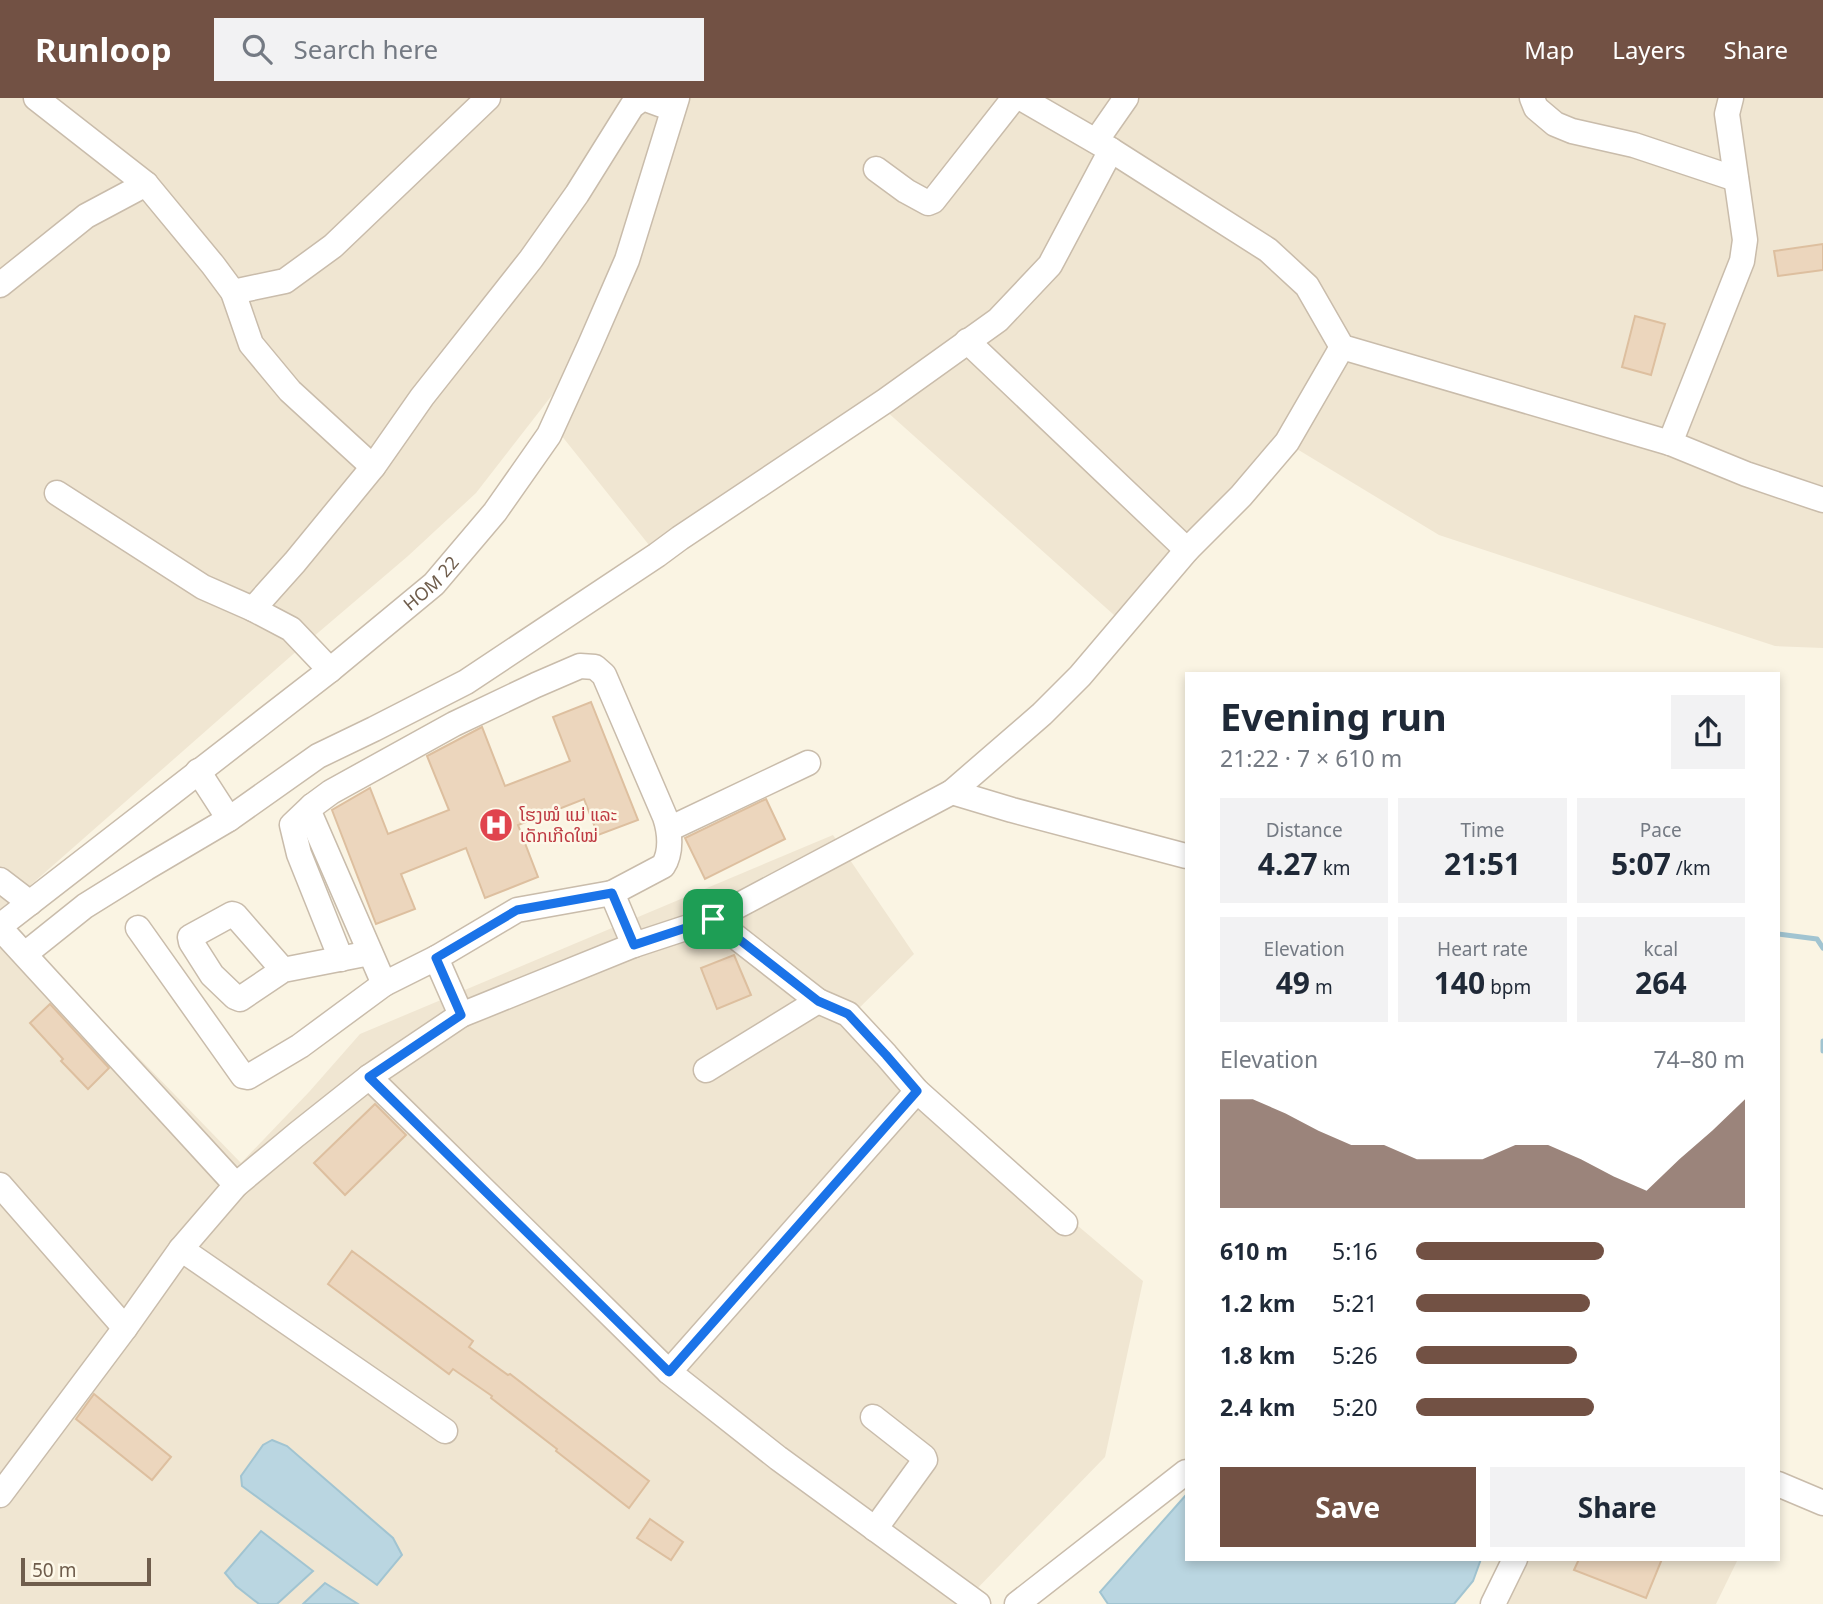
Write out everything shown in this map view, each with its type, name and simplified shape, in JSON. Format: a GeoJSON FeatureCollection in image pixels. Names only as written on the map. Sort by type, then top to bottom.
{"type":"FeatureCollection","features":[{"type":"Feature","properties":{"kind":"street"},"geometry":{"type":"LineString","coordinates":[[36,98],[146,184],[233,292],[251,344],[290,391],[373,467]]}},
{"type":"Feature","properties":{"kind":"street"},"geometry":{"type":"LineString","coordinates":[[233,292],[285,281],[333,246],[488,98]]}},
{"type":"Feature","properties":{"kind":"street"},"geometry":{"type":"LineString","coordinates":[[253,609],[373,467],[422,397],[577,194],[632,106],[643,98],[675,104]]}},
{"type":"Feature","properties":{"kind":"street"},"geometry":{"type":"LineString","coordinates":[[876,169],[906,191],[928,203],[933,201],[1014,98]]}},
{"type":"Feature","properties":{"kind":"street"},"geometry":{"type":"LineString","coordinates":[[1021,98],[1104,146],[1268,250],[1307,286],[1342,346],[1670,443],[1746,474],[1823,500]]}},
{"type":"Feature","properties":{"kind":"street"},"geometry":{"type":"LineString","coordinates":[[24,954],[85,906],[229,819],[318,756],[477,674],[885,401],[998,320],[1050,265],[1126,98]]}},
{"type":"Feature","properties":{"kind":"street"},"geometry":{"type":"LineString","coordinates":[[1532,98],[1536,108],[1555,124],[1572,131],[1634,145],[1736,179]]}},
{"type":"Feature","properties":{"kind":"street"},"geometry":{"type":"LineString","coordinates":[[1670,443],[1742,261],[1745,240],[1727,114],[1731,98]]}},
{"type":"Feature","properties":{"kind":"street","name":"HOM 22"},"geometry":{"type":"LineString","coordinates":[[0,927],[330,670],[434,584],[495,512],[549,435],[627,260],[675,104]]}},
{"type":"Feature","properties":{"kind":"street"},"geometry":{"type":"LineString","coordinates":[[0,285],[86,216],[146,184]]}},
{"type":"Feature","properties":{"kind":"street"},"geometry":{"type":"LineString","coordinates":[[967,341],[1187,550]]}},
{"type":"Feature","properties":{"kind":"street"},"geometry":{"type":"LineString","coordinates":[[0,1495],[181,1249],[236,1185],[369,1077],[461,1015],[634,945],[713,919],[952,792],[1042,714],[1080,676],[1187,550],[1241,496],[1287,442],[1342,346]]}},
{"type":"Feature","properties":{"kind":"street"},"geometry":{"type":"LineString","coordinates":[[57,493],[204,587],[291,629],[330,670]]}},
{"type":"Feature","properties":{"kind":"street"},"geometry":{"type":"LineString","coordinates":[[138,928],[243,1076],[248,1077],[300,1046],[384,984],[436,958],[517,910],[612,893],[663,866],[668,858],[669,829],[665,817],[604,675],[596,667],[580,666],[454,724],[331,792],[292,825],[299,854],[341,959]]}},
{"type":"Feature","properties":{"kind":"street"},"geometry":{"type":"LineString","coordinates":[[669,829],[808,762]]}},
{"type":"Feature","properties":{"kind":"street"},"geometry":{"type":"LineString","coordinates":[[198,771],[229,819]]}},
{"type":"Feature","properties":{"kind":"street"},"geometry":{"type":"LineString","coordinates":[[952,792],[1185,856]]}},
{"type":"Feature","properties":{"kind":"street"},"geometry":{"type":"LineString","coordinates":[[312,806],[310,814],[384,984]]}},
{"type":"Feature","properties":{"kind":"street"},"geometry":{"type":"LineString","coordinates":[[0,880],[30,903]]}},
{"type":"Feature","properties":{"kind":"street"},"geometry":{"type":"LineString","coordinates":[[612,893],[634,945]]}},
{"type":"Feature","properties":{"kind":"street"},"geometry":{"type":"LineString","coordinates":[[713,919],[818,1001],[848,1014],[917,1091],[1065,1223]]}},
{"type":"Feature","properties":{"kind":"street"},"geometry":{"type":"LineString","coordinates":[[0,927],[236,1185]]}},
{"type":"Feature","properties":{"kind":"street"},"geometry":{"type":"LineString","coordinates":[[283,971],[370,953]]}},
{"type":"Feature","properties":{"kind":"street"},"geometry":{"type":"LineString","coordinates":[[436,958],[461,1015]]}},
{"type":"Feature","properties":{"kind":"street"},"geometry":{"type":"LineString","coordinates":[[706,1070],[818,1001]]}},
{"type":"Feature","properties":{"kind":"street"},"geometry":{"type":"LineString","coordinates":[[369,1077],[669,1372],[778,1458],[978,1604]]}},
{"type":"Feature","properties":{"kind":"street"},"geometry":{"type":"LineString","coordinates":[[669,1372],[917,1091]]}},
{"type":"Feature","properties":{"kind":"street"},"geometry":{"type":"LineString","coordinates":[[0,1185],[125,1328]]}},
{"type":"Feature","properties":{"kind":"street"},"geometry":{"type":"LineString","coordinates":[[181,1249],[445,1431]]}},
{"type":"Feature","properties":{"kind":"street"},"geometry":{"type":"LineString","coordinates":[[873,1417],[925,1460],[875,1529]]}},
{"type":"Feature","properties":{"kind":"street"},"geometry":{"type":"LineString","coordinates":[[1017,1604],[1185,1473]]}},
{"type":"Feature","properties":{"kind":"street"},"geometry":{"type":"LineString","coordinates":[[1780,1485],[1823,1503]]}},
{"type":"Feature","properties":{"kind":"street"},"geometry":{"type":"LineString","coordinates":[[1493,1604],[1514,1561]]}},
{"type":"Feature","properties":{"kind":"shaded area"},"geometry":{"type":"Polygon","coordinates":[[[0,98],[1823,98],[1823,648],[1775,646],[1439,535],[1287,443],[1124,624],[885,410],[657,555],[553,425],[588,349],[476,493],[408,556],[0,912],[0,98]]]}},
{"type":"Feature","properties":{"kind":"shaded area"},"geometry":{"type":"Polygon","coordinates":[[[833,835],[914,954],[853,1014],[1071,1220],[1143,1281],[1105,1457],[969,1597],[978,1604],[0,1604],[0,921],[45,961],[241,1163],[360,1034],[833,835]]]}},
{"type":"Feature","properties":{"kind":"shaded area"},"geometry":{"type":"Polygon","coordinates":[[[1514,1561],[1737,1561],[1716,1604],[1493,1604],[1514,1561]]]}},
{"type":"Feature","properties":{"kind":"water"},"geometry":{"type":"Polygon","coordinates":[[[272,1440],[287,1446],[393,1538],[402,1555],[377,1585],[242,1486],[241,1476],[263,1445],[272,1440]]]}},
{"type":"Feature","properties":{"kind":"water"},"geometry":{"type":"Polygon","coordinates":[[[1185,1496],[1185,1561],[1480,1561],[1473,1581],[1454,1604],[1108,1604],[1100,1592],[1185,1496]]]}},
{"type":"Feature","properties":{"kind":"water"},"geometry":{"type":"Polygon","coordinates":[[[261,1531],[313,1571],[277,1604],[259,1604],[236,1586],[225,1573],[261,1531]]]}},
{"type":"Feature","properties":{"kind":"water"},"geometry":{"type":"Polygon","coordinates":[[[325,1583],[358,1604],[303,1604],[325,1583]]]}},
{"type":"Feature","properties":{"kind":"building"},"geometry":{"type":"Polygon","coordinates":[[[1823,244],[1823,270],[1778,276],[1774,251],[1823,244]]]}},
{"type":"Feature","properties":{"kind":"building"},"geometry":{"type":"Polygon","coordinates":[[[1635,316],[1665,324],[1651,375],[1622,367],[1635,316]]]}},
{"type":"Feature","properties":{"kind":"building"},"geometry":{"type":"Polygon","coordinates":[[[591,702],[638,820],[598,835],[584,799],[518,825],[538,877],[485,898],[466,848],[401,874],[415,909],[376,924],[332,810],[370,788],[388,834],[449,810],[427,756],[482,727],[505,786],[570,761],[553,717],[591,702]]]}},
{"type":"Feature","properties":{"kind":"building"},"geometry":{"type":"Polygon","coordinates":[[[766,799],[785,839],[705,879],[685,838],[766,799]]]}},
{"type":"Feature","properties":{"kind":"building"},"geometry":{"type":"Polygon","coordinates":[[[734,955],[751,995],[717,1009],[701,968],[734,955]]]}},
{"type":"Feature","properties":{"kind":"building"},"geometry":{"type":"Polygon","coordinates":[[[50,1004],[109,1068],[88,1089],[30,1023],[50,1004]]]}},
{"type":"Feature","properties":{"kind":"building"},"geometry":{"type":"Polygon","coordinates":[[[375,1104],[406,1135],[345,1195],[314,1163],[375,1104]]]}},
{"type":"Feature","properties":{"kind":"building"},"geometry":{"type":"Polygon","coordinates":[[[352,1251],[473,1341],[469,1347],[510,1374],[649,1481],[629,1508],[491,1398],[492,1396],[453,1369],[449,1374],[328,1284],[352,1251]]]}},
{"type":"Feature","properties":{"kind":"building"},"geometry":{"type":"Polygon","coordinates":[[[94,1394],[171,1457],[152,1480],[76,1419],[94,1394]]]}},
{"type":"Feature","properties":{"kind":"building"},"geometry":{"type":"Polygon","coordinates":[[[650,1519],[683,1542],[671,1560],[637,1538],[650,1519]]]}},
{"type":"Feature","properties":{"kind":"building"},"geometry":{"type":"Polygon","coordinates":[[[1578,1561],[1661,1561],[1646,1598],[1574,1570],[1578,1561]]]}},
{"type":"Feature","properties":{"kind":"waterway"},"geometry":{"type":"LineString","coordinates":[[1780,934],[1817,939],[1823,948]]}},
{"type":"Feature","properties":{"kind":"waterway"},"geometry":{"type":"LineString","coordinates":[[1823,1041],[1823,1051]]}},
{"type":"Feature","properties":{"kind":"place","name":"ໂຮງໝໍ ແມ່ ແລະ ເດັກເກີດໃໝ່"},"geometry":{"type":"Point","coordinates":[496,825]}},
{"type":"Feature","properties":{"kind":"route"},"geometry":{"type":"LineString","coordinates":[[612,893],[634,945],[713,919],[818,1001],[848,1014],[917,1091],[669,1372],[369,1077],[461,1015],[436,958],[517,910],[612,893]]}}]}
